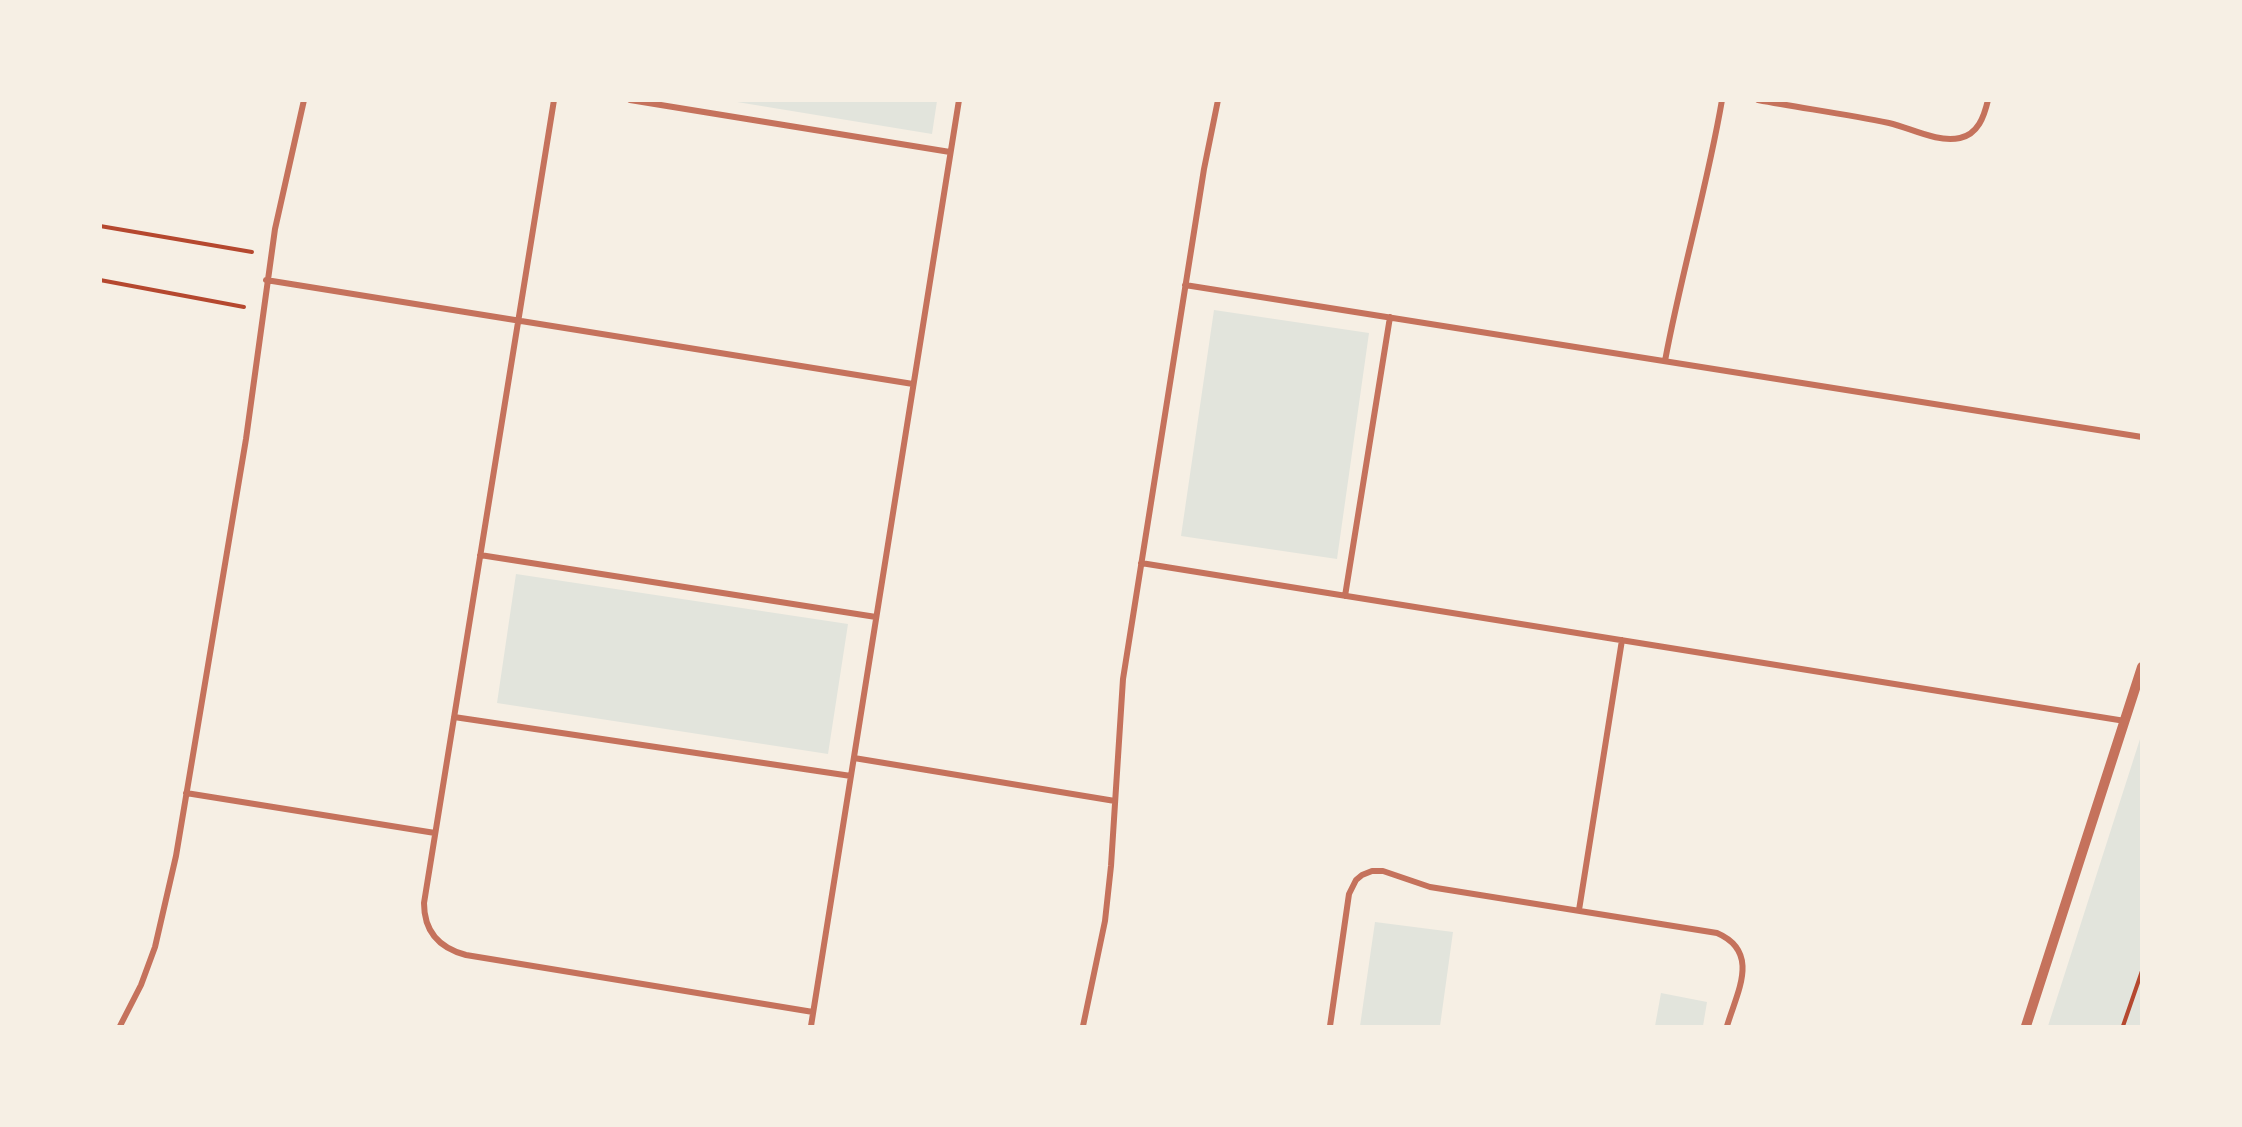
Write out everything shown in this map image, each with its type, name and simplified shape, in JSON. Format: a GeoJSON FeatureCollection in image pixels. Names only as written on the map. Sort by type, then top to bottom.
{"type":"FeatureCollection","features":[{"type":"Feature","properties":{"kind":"street"},"geometry":{"type":"LineString","coordinates":[[120,1026],[141,985],[155,947],[176,856],[246,439],[270,256],[284,178],[304,100]]}},
{"type":"Feature","properties":{"kind":"street"},"geometry":{"type":"LineString","coordinates":[[554,100],[435,833],[424,915],[433,936],[453,952],[813,1012]]}},
{"type":"Feature","properties":{"kind":"street"},"geometry":{"type":"LineString","coordinates":[[630,100],[950,152]]}},
{"type":"Feature","properties":{"kind":"street"},"geometry":{"type":"LineString","coordinates":[[811,1026],[958,100]]}},
{"type":"Feature","properties":{"kind":"street"},"geometry":{"type":"LineString","coordinates":[[1083,1026],[1105,921],[1123,679],[1204,169],[1218,100]]}},
{"type":"Feature","properties":{"kind":"street"},"geometry":{"type":"LineString","coordinates":[[1665,361],[1713,153],[1722,100]]}},
{"type":"Feature","properties":{"kind":"street"},"geometry":{"type":"LineString","coordinates":[[1758,100],[1889,123],[1948,139],[1968,136],[1976,129],[1986,111],[1988,100]]}},
{"type":"Feature","properties":{"kind":"street"},"geometry":{"type":"LineString","coordinates":[[266,280],[913,384]]}},
{"type":"Feature","properties":{"kind":"street"},"geometry":{"type":"LineString","coordinates":[[1185,285],[2142,437]]}},
{"type":"Feature","properties":{"kind":"street"},"geometry":{"type":"LineString","coordinates":[[1346,596],[1390,317]]}},
{"type":"Feature","properties":{"kind":"street"},"geometry":{"type":"LineString","coordinates":[[480,555],[876,617]]}},
{"type":"Feature","properties":{"kind":"street"},"geometry":{"type":"LineString","coordinates":[[1141,563],[2125,721]]}},
{"type":"Feature","properties":{"kind":"street"},"geometry":{"type":"LineString","coordinates":[[1579,910],[1622,640]]}},
{"type":"Feature","properties":{"kind":"street"},"geometry":{"type":"LineString","coordinates":[[2026,1026],[2142,667]]}},
{"type":"Feature","properties":{"kind":"street"},"geometry":{"type":"LineString","coordinates":[[454,717],[851,776]]}},
{"type":"Feature","properties":{"kind":"street"},"geometry":{"type":"LineString","coordinates":[[854,758],[1115,801]]}},
{"type":"Feature","properties":{"kind":"street"},"geometry":{"type":"LineString","coordinates":[[186,793],[435,833]]}},
{"type":"Feature","properties":{"kind":"street"},"geometry":{"type":"LineString","coordinates":[[1330,1026],[1349,894],[1356,880],[1372,871],[1383,871],[1430,887],[1706,930],[1728,938],[1737,946],[1744,967],[1727,1026]]}},
{"type":"Feature","properties":{"kind":"path"},"geometry":{"type":"LineString","coordinates":[[100,226],[270,256]]}},
{"type":"Feature","properties":{"kind":"path"},"geometry":{"type":"LineString","coordinates":[[100,280],[262,311]]}},
{"type":"Feature","properties":{"kind":"path"},"geometry":{"type":"LineString","coordinates":[[2122,1026],[2142,971]]}},
{"type":"Feature","properties":{"kind":"shaded area"},"geometry":{"type":"Polygon","coordinates":[[[731,101],[937,101],[932,134],[731,101]]]}},
{"type":"Feature","properties":{"kind":"shaded area"},"geometry":{"type":"Polygon","coordinates":[[[1214,310],[1369,333],[1337,559],[1181,536],[1214,310]]]}},
{"type":"Feature","properties":{"kind":"shaded area"},"geometry":{"type":"Polygon","coordinates":[[[516,574],[848,624],[828,754],[497,703],[516,574]]]}},
{"type":"Feature","properties":{"kind":"shaded area"},"geometry":{"type":"Polygon","coordinates":[[[2141,736],[2141,1026],[2048,1026],[2141,736]]]}},
{"type":"Feature","properties":{"kind":"shaded area"},"geometry":{"type":"Polygon","coordinates":[[[1375,922],[1453,932],[1440,1026],[1360,1026],[1375,922]]]}},
{"type":"Feature","properties":{"kind":"shaded area"},"geometry":{"type":"Polygon","coordinates":[[[1661,993],[1707,1002],[1703,1026],[1655,1026],[1661,993]]]}}]}
